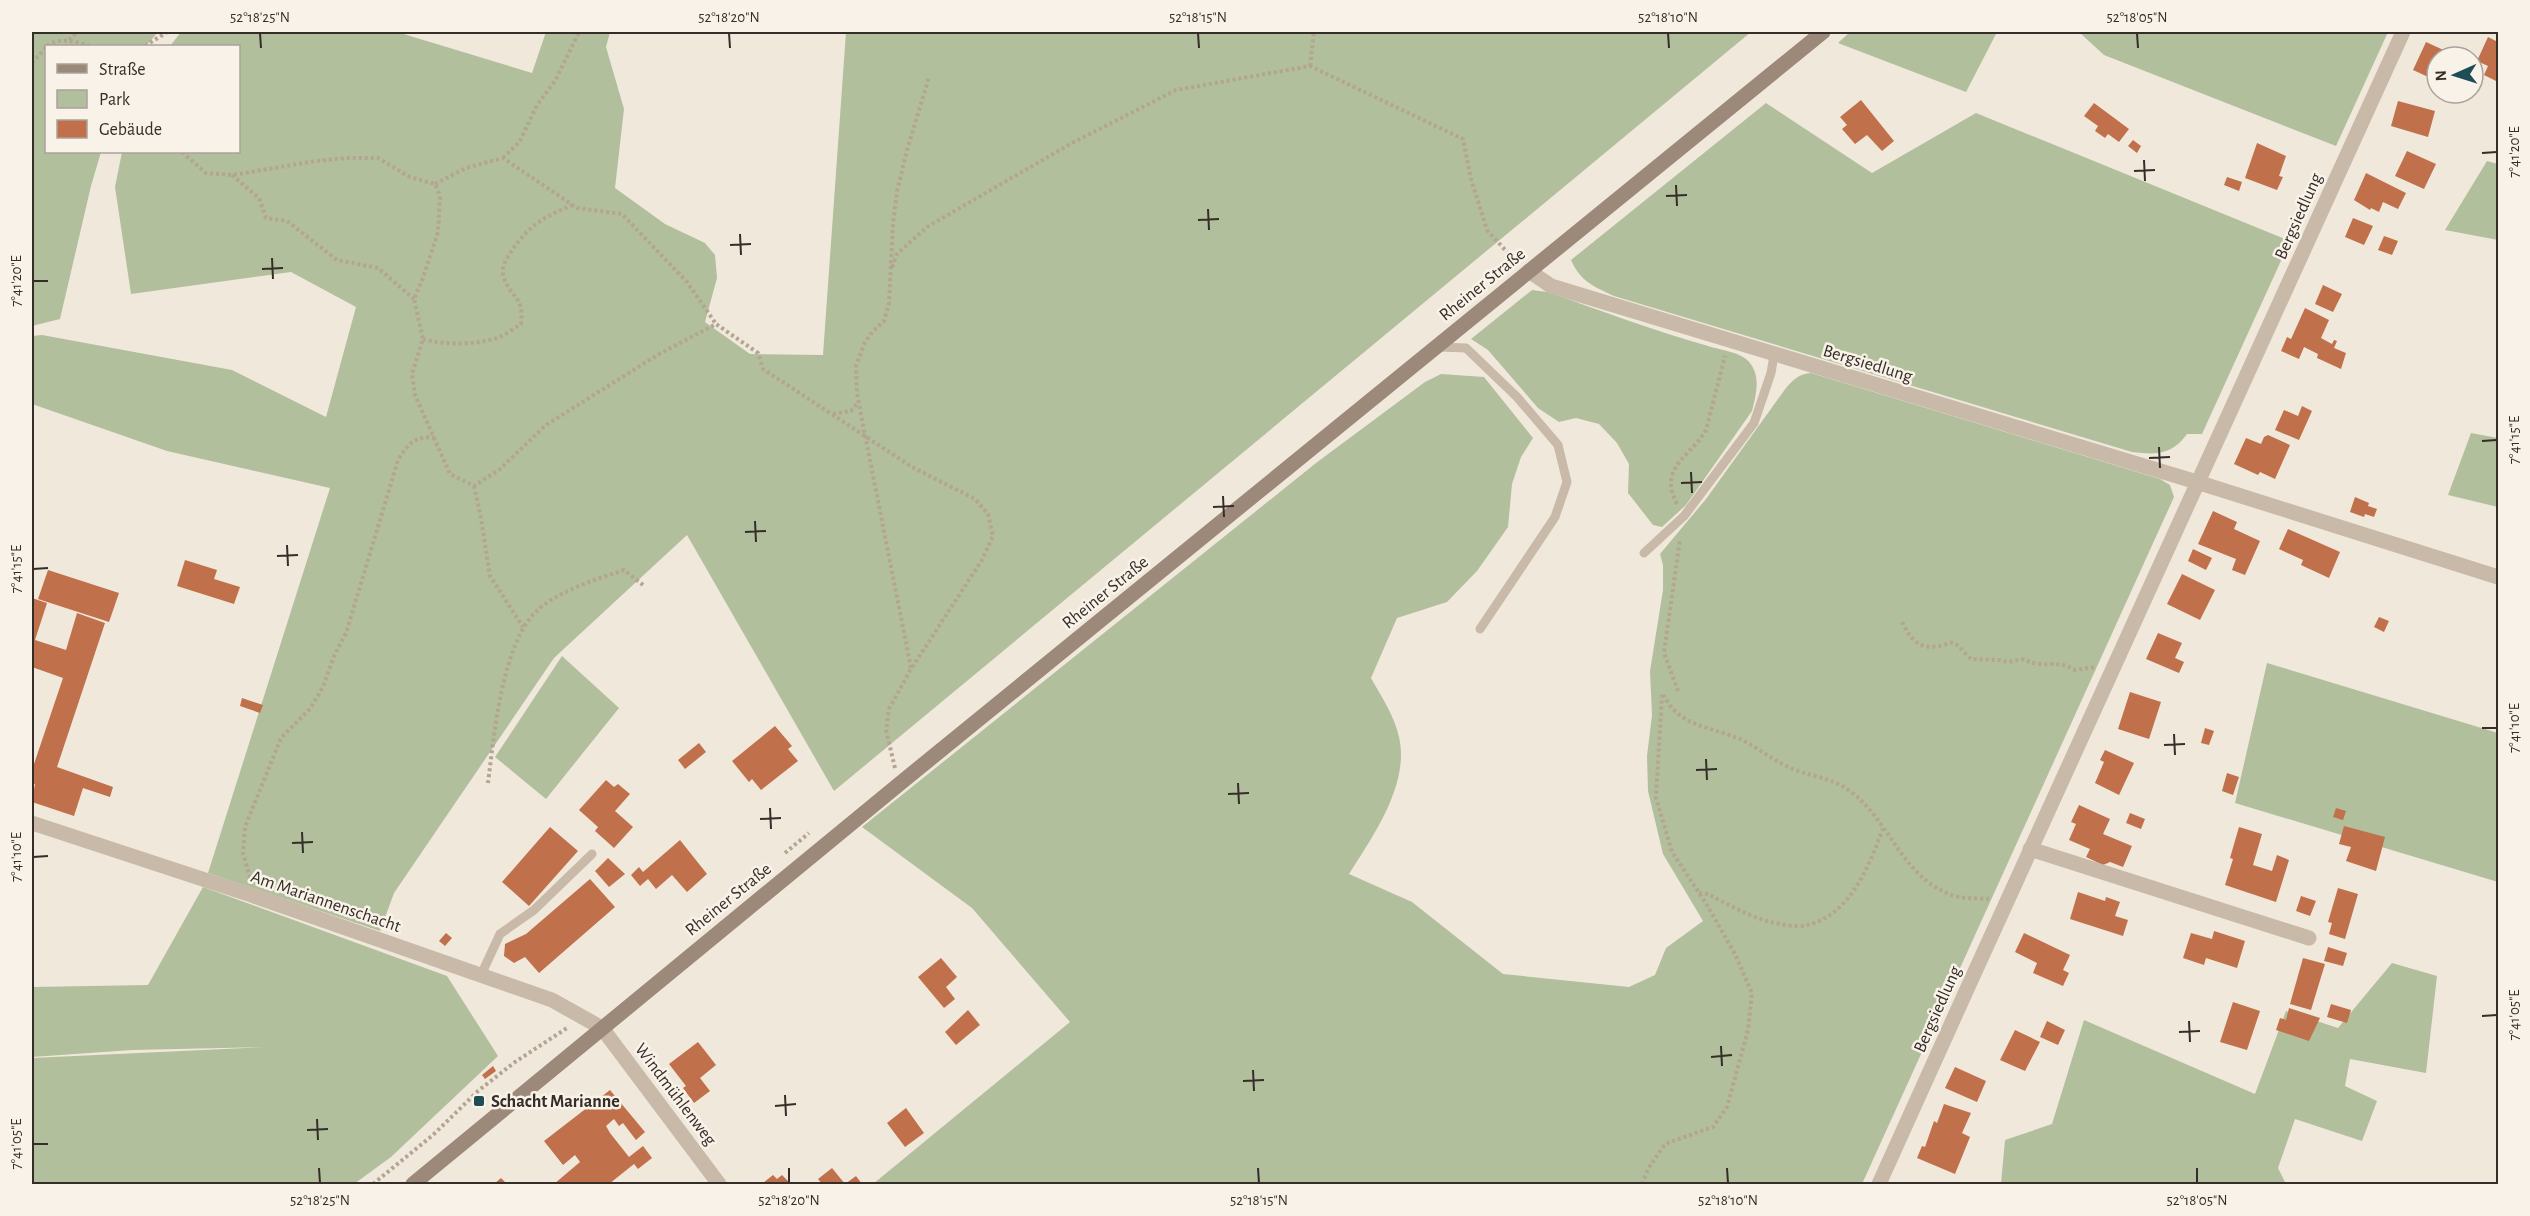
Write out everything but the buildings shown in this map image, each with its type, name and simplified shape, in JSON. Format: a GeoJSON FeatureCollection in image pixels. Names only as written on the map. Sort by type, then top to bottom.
{"type":"FeatureCollection","features":[{"type":"Feature","properties":{"kind":"main road","name":"Rheiner Straße"},"geometry":{"type":"LineString","coordinates":[[413,1185],[903,781],[1823,32]]}},
{"type":"Feature","properties":{"kind":"street","name":"Bergsiedlung"},"geometry":{"type":"LineString","coordinates":[[1879,1185],[2109,673],[2200,483],[2403,32]]}},
{"type":"Feature","properties":{"kind":"street","name":"Bergsiedlung"},"geometry":{"type":"LineString","coordinates":[[1529,272],[1551,286],[2200,483],[2499,578]]}},
{"type":"Feature","properties":{"kind":"street","name":"Am Mariannenschacht"},"geometry":{"type":"LineString","coordinates":[[32,823],[552,1000],[602,1028]]}},
{"type":"Feature","properties":{"kind":"street"},"geometry":{"type":"LineString","coordinates":[[2030,849],[2309,938]]}},
{"type":"Feature","properties":{"kind":"street","name":"Windmühlenweg"},"geometry":{"type":"LineString","coordinates":[[602,1028],[719,1185]]}},
{"type":"Feature","properties":{"kind":"lane"},"geometry":{"type":"LineString","coordinates":[[1433,348],[1453,346],[1466,348],[1517,397],[1558,445],[1566,482],[1555,518],[1480,629]]}},
{"type":"Feature","properties":{"kind":"lane"},"geometry":{"type":"LineString","coordinates":[[1644,553],[1684,516],[1754,423],[1771,373],[1774,355]]}},
{"type":"Feature","properties":{"kind":"lane"},"geometry":{"type":"LineString","coordinates":[[481,975],[500,934],[534,910],[592,854]]}},
{"type":"Feature","properties":{"kind":"path"},"geometry":{"type":"LineString","coordinates":[[69,40],[77,32]]}},
{"type":"Feature","properties":{"kind":"path"},"geometry":{"type":"LineString","coordinates":[[148,45],[167,32]]}},
{"type":"Feature","properties":{"kind":"path"},"geometry":{"type":"LineString","coordinates":[[183,153],[206,173],[232,176],[316,161],[378,158],[410,177],[435,184],[466,168],[503,158],[520,141],[537,105],[555,81],[579,32]]}},
{"type":"Feature","properties":{"kind":"path"},"geometry":{"type":"LineString","coordinates":[[1310,66],[1314,32]]}},
{"type":"Feature","properties":{"kind":"path"},"geometry":{"type":"LineString","coordinates":[[49,45],[69,40],[86,45]]}},
{"type":"Feature","properties":{"kind":"path"},"geometry":{"type":"LineString","coordinates":[[32,63],[45,49]]}},
{"type":"Feature","properties":{"kind":"path"},"geometry":{"type":"LineString","coordinates":[[892,267],[897,254],[927,227],[1072,143],[1176,90],[1310,66],[1463,139],[1471,179],[1487,230],[1514,260],[1529,272]]}},
{"type":"Feature","properties":{"kind":"path"},"geometry":{"type":"LineString","coordinates":[[911,669],[865,435],[856,366],[865,342],[884,321],[889,303],[897,191],[929,77]]}},
{"type":"Feature","properties":{"kind":"path"},"geometry":{"type":"LineString","coordinates":[[503,158],[577,208],[622,214],[687,282],[716,324],[758,353],[763,369],[912,467],[975,499],[988,514],[993,536],[982,560],[911,669],[889,709],[886,730],[893,766],[903,781]]}},
{"type":"Feature","properties":{"kind":"path"},"geometry":{"type":"LineString","coordinates":[[232,176],[259,198],[266,218],[287,221],[337,260],[378,268],[414,299]]}},
{"type":"Feature","properties":{"kind":"path"},"geometry":{"type":"LineString","coordinates":[[435,184],[440,196],[438,232],[414,299],[423,339],[412,374],[415,395],[450,474],[474,486]]}},
{"type":"Feature","properties":{"kind":"path"},"geometry":{"type":"LineString","coordinates":[[423,339],[483,342],[500,338],[521,324],[523,307],[504,278],[503,265],[525,230],[573,205]]}},
{"type":"Feature","properties":{"kind":"path"},"geometry":{"type":"LineString","coordinates":[[474,486],[500,469],[546,425],[659,354],[716,324]]}},
{"type":"Feature","properties":{"kind":"path"},"geometry":{"type":"LineString","coordinates":[[1678,691],[1664,653],[1684,516],[1674,498],[1673,472],[1677,462],[1701,440],[1706,430],[1723,360],[1732,342]]}},
{"type":"Feature","properties":{"kind":"path"},"geometry":{"type":"LineString","coordinates":[[832,414],[851,411],[859,400]]}},
{"type":"Feature","properties":{"kind":"path"},"geometry":{"type":"LineString","coordinates":[[251,896],[254,886],[243,853],[246,827],[281,738],[310,709],[323,687],[334,656],[346,633],[352,606],[398,460],[409,443],[424,436],[435,438]]}},
{"type":"Feature","properties":{"kind":"path"},"geometry":{"type":"LineString","coordinates":[[474,486],[490,576],[523,627]]}},
{"type":"Feature","properties":{"kind":"path"},"geometry":{"type":"LineString","coordinates":[[489,783],[495,733],[508,668],[515,643],[523,627],[538,609],[561,594],[624,570],[643,585]]}},
{"type":"Feature","properties":{"kind":"path"},"geometry":{"type":"LineString","coordinates":[[1902,622],[1912,640],[1926,648],[1951,642],[1971,659],[2008,662],[2024,659],[2031,663],[2064,663],[2075,670],[2094,667],[2109,673]]}},
{"type":"Feature","properties":{"kind":"path"},"geometry":{"type":"LineString","coordinates":[[1642,1185],[1648,1169],[1665,1144],[1713,1127],[1727,1107],[1748,1030],[1752,993],[1734,954],[1672,852],[1656,798],[1662,694],[1677,713],[1706,728],[1741,740],[1794,769],[1830,779],[1850,792],[1872,811],[1899,854],[1922,880],[1951,895],[2007,902]]}},
{"type":"Feature","properties":{"kind":"path"},"geometry":{"type":"LineString","coordinates":[[1699,893],[1707,894],[1769,922],[1805,926],[1822,920],[1853,895],[1873,857],[1884,827]]}},
{"type":"Feature","properties":{"kind":"path"},"geometry":{"type":"LineString","coordinates":[[373,1185],[433,1135],[478,1091],[515,1062],[582,1017]]}},
{"type":"Feature","properties":{"kind":"green space"},"geometry":{"type":"Polygon","coordinates":[[[32,32],[158,32],[147,45],[45,45],[45,153],[101,153],[60,319],[32,326],[32,32]]]}},
{"type":"Feature","properties":{"kind":"green space"},"geometry":{"type":"Polygon","coordinates":[[[181,32],[397,32],[532,73],[546,32],[610,32],[606,47],[624,109],[615,188],[665,224],[705,243],[715,255],[717,278],[705,322],[750,354],[823,355],[846,32],[1751,32],[834,791],[687,535],[554,658],[394,893],[380,931],[208,873],[330,488],[167,451],[32,404],[32,336],[42,335],[232,370],[326,417],[356,307],[291,272],[131,294],[115,187],[122,153],[240,153],[240,45],[171,45],[181,32]]]}},
{"type":"Feature","properties":{"kind":"green space"},"geometry":{"type":"Polygon","coordinates":[[[1850,32],[1997,32],[1966,92],[1838,43],[1850,32]]]}},
{"type":"Feature","properties":{"kind":"green space"},"geometry":{"type":"Polygon","coordinates":[[[2079,32],[2388,32],[2336,146],[2104,55],[2079,32]]]}},
{"type":"Feature","properties":{"kind":"green space"},"geometry":{"type":"Polygon","coordinates":[[[1766,103],[1872,173],[1976,113],[2290,241],[2202,434],[2187,434],[2175,446],[2163,452],[2132,452],[1614,296],[1594,286],[1579,274],[1571,260],[1766,103]]]}},
{"type":"Feature","properties":{"kind":"green space"},"geometry":{"type":"Polygon","coordinates":[[[2487,161],[2498,164],[2498,240],[2445,230],[2487,161]]]}},
{"type":"Feature","properties":{"kind":"green space"},"geometry":{"type":"Polygon","coordinates":[[[1532,290],[1547,292],[1668,334],[1736,354],[1746,359],[1753,368],[1757,386],[1752,411],[1686,505],[1662,527],[1653,525],[1628,493],[1629,464],[1617,443],[1599,424],[1576,418],[1559,422],[1538,408],[1488,350],[1471,339],[1532,290]]]}},
{"type":"Feature","properties":{"kind":"green space"},"geometry":{"type":"Polygon","coordinates":[[[1811,373],[2160,479],[2170,485],[2174,497],[1862,1184],[873,1184],[1070,1022],[972,908],[862,827],[1316,463],[1425,382],[1441,374],[1484,377],[1533,438],[1521,457],[1512,484],[1508,527],[1477,571],[1447,602],[1397,618],[1371,678],[1397,729],[1401,755],[1399,773],[1387,809],[1349,874],[1412,902],[1503,974],[1629,987],[1655,975],[1666,948],[1703,921],[1663,854],[1648,791],[1647,756],[1652,715],[1650,671],[1663,590],[1663,565],[1660,554],[1706,499],[1786,388],[1803,374],[1811,373]]]}},
{"type":"Feature","properties":{"kind":"green space"},"geometry":{"type":"Polygon","coordinates":[[[2471,433],[2498,438],[2498,507],[2448,495],[2471,433]]]}},
{"type":"Feature","properties":{"kind":"green space"},"geometry":{"type":"Polygon","coordinates":[[[562,656],[619,708],[546,799],[495,757],[562,656]]]}},
{"type":"Feature","properties":{"kind":"green space"},"geometry":{"type":"Polygon","coordinates":[[[2267,663],[2498,733],[2498,882],[2235,803],[2267,663]]]}},
{"type":"Feature","properties":{"kind":"green space"},"geometry":{"type":"Polygon","coordinates":[[[203,887],[447,976],[498,1056],[391,1157],[354,1184],[32,1184],[32,1058],[266,1047],[132,1050],[32,1057],[32,987],[148,985],[203,887]]]}},
{"type":"Feature","properties":{"kind":"green space"},"geometry":{"type":"Polygon","coordinates":[[[2392,963],[2437,976],[2426,1073],[2350,1059],[2345,1086],[2377,1101],[2362,1141],[2295,1119],[2278,1168],[2286,1184],[2001,1184],[2005,1140],[2052,1124],[2084,1020],[2255,1094],[2286,1011],[2338,1028],[2392,963]]]}},
{"type":"Feature","properties":{"kind":"place","name":"Schacht Marianne"},"geometry":{"type":"Point","coordinates":[479,1101]}}]}
